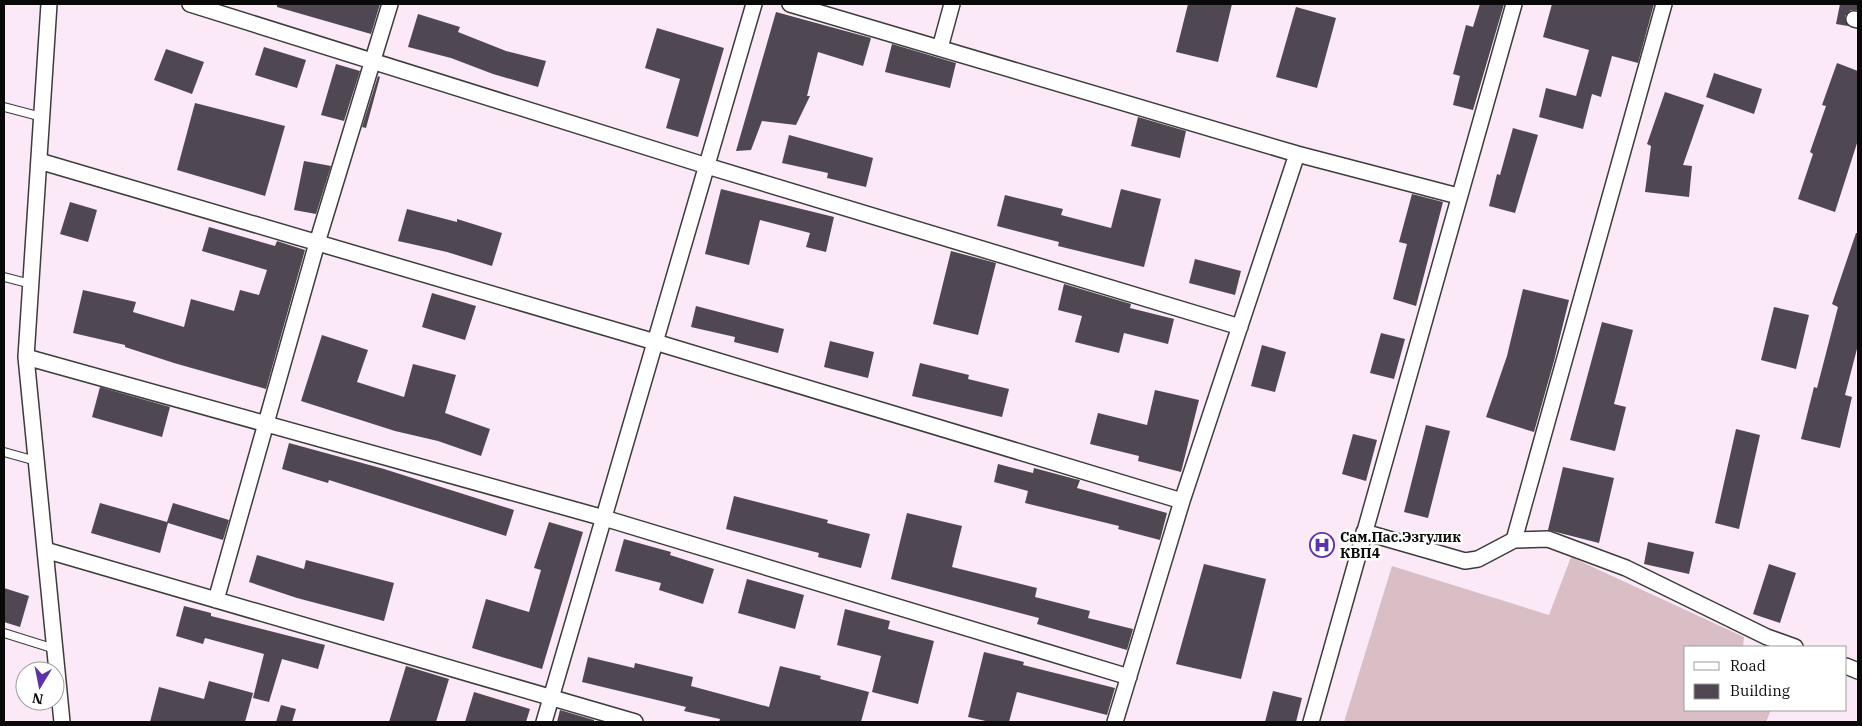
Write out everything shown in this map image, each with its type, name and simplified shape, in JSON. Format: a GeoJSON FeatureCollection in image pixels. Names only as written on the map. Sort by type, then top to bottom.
{"type":"FeatureCollection","features":[{"type":"Feature","properties":{"kind":"street"},"geometry":{"type":"LineString","coordinates":[[49,4],[26,357],[62,722]]}},
{"type":"Feature","properties":{"kind":"street"},"geometry":{"type":"LineString","coordinates":[[190,4],[706,166],[1240,328]]}},
{"type":"Feature","properties":{"kind":"street"},"geometry":{"type":"LineString","coordinates":[[216,600],[317,243],[374,62],[390,4]]}},
{"type":"Feature","properties":{"kind":"street"},"geometry":{"type":"LineString","coordinates":[[544,722],[754,4]]}},
{"type":"Feature","properties":{"kind":"street"},"geometry":{"type":"LineString","coordinates":[[790,4],[1297,154],[1458,196]]}},
{"type":"Feature","properties":{"kind":"street"},"geometry":{"type":"LineString","coordinates":[[940,48],[952,4]]}},
{"type":"Feature","properties":{"kind":"street"},"geometry":{"type":"LineString","coordinates":[[1311,722],[1458,196],[1514,4]]}},
{"type":"Feature","properties":{"kind":"street"},"geometry":{"type":"LineString","coordinates":[[1514,540],[1664,4]]}},
{"type":"Feature","properties":{"kind":"street"},"geometry":{"type":"LineString","coordinates":[[1115,722],[1182,501],[1297,154]]}},
{"type":"Feature","properties":{"kind":"street"},"geometry":{"type":"LineString","coordinates":[[39,161],[655,342],[1182,501]]}},
{"type":"Feature","properties":{"kind":"street"},"geometry":{"type":"LineString","coordinates":[[26,357],[604,518],[1129,677]]}},
{"type":"Feature","properties":{"kind":"street"},"geometry":{"type":"LineString","coordinates":[[1364,532],[1465,561],[1478,559],[1514,540],[1548,539],[1626,568],[1766,637],[1792,646]]}},
{"type":"Feature","properties":{"kind":"street"},"geometry":{"type":"LineString","coordinates":[[45,550],[635,722]]}},
{"type":"Feature","properties":{"kind":"lane"},"geometry":{"type":"LineString","coordinates":[[4,107],[42,117]]}},
{"type":"Feature","properties":{"kind":"lane"},"geometry":{"type":"LineString","coordinates":[[4,277],[31,284]]}},
{"type":"Feature","properties":{"kind":"lane"},"geometry":{"type":"LineString","coordinates":[[4,452],[36,461]]}},
{"type":"Feature","properties":{"kind":"lane"},"geometry":{"type":"LineString","coordinates":[[4,633],[55,649]]}},
{"type":"Feature","properties":{"kind":"shaded area"},"geometry":{"type":"Polygon","coordinates":[[[1571,557],[1744,637],[1743,646],[1684,646],[1684,711],[1771,711],[1766,722],[1344,722],[1392,566],[1549,615],[1571,557]]]}},
{"type":"Feature","properties":{"kind":"building"},"geometry":{"type":"Polygon","coordinates":[[[277,4],[380,4],[371,34],[277,7],[277,4]]]}},
{"type":"Feature","properties":{"kind":"building"},"geometry":{"type":"Polygon","coordinates":[[[1188,4],[1232,4],[1218,62],[1176,52],[1188,4]]]}},
{"type":"Feature","properties":{"kind":"building"},"geometry":{"type":"Polygon","coordinates":[[[1480,4],[1504,4],[1473,110],[1453,105],[1460,76],[1453,74],[1466,25],[1473,27],[1480,4]]]}},
{"type":"Feature","properties":{"kind":"building"},"geometry":{"type":"Polygon","coordinates":[[[1552,4],[1654,4],[1638,63],[1612,56],[1601,97],[1592,94],[1583,129],[1539,117],[1546,88],[1576,96],[1589,50],[1543,37],[1552,4]]]}},
{"type":"Feature","properties":{"kind":"building"},"geometry":{"type":"Polygon","coordinates":[[[1840,4],[1858,4],[1858,10],[1851,10],[1845,16],[1848,26],[1836,24],[1840,4]]]}},
{"type":"Feature","properties":{"kind":"building"},"geometry":{"type":"Polygon","coordinates":[[[1296,7],[1336,18],[1317,88],[1276,77],[1296,7]]]}},
{"type":"Feature","properties":{"kind":"building"},"geometry":{"type":"Polygon","coordinates":[[[776,12],[871,38],[863,66],[818,52],[807,96],[810,96],[796,125],[762,121],[751,150],[736,151],[776,12]]]}},
{"type":"Feature","properties":{"kind":"building"},"geometry":{"type":"Polygon","coordinates":[[[418,14],[460,27],[458,32],[506,51],[546,61],[538,87],[493,74],[451,58],[408,47],[418,14]]]}},
{"type":"Feature","properties":{"kind":"building"},"geometry":{"type":"Polygon","coordinates":[[[657,28],[724,48],[698,137],[666,128],[680,79],[645,68],[657,28]]]}},
{"type":"Feature","properties":{"kind":"building"},"geometry":{"type":"Polygon","coordinates":[[[892,44],[956,63],[950,88],[885,72],[892,44]]]}},
{"type":"Feature","properties":{"kind":"building"},"geometry":{"type":"Polygon","coordinates":[[[264,47],[306,60],[297,88],[255,75],[264,47]]]}},
{"type":"Feature","properties":{"kind":"building"},"geometry":{"type":"Polygon","coordinates":[[[166,49],[204,62],[192,94],[154,80],[166,49]]]}},
{"type":"Feature","properties":{"kind":"building"},"geometry":{"type":"Polygon","coordinates":[[[1837,63],[1858,71],[1858,140],[1835,212],[1798,199],[1813,154],[1810,152],[1826,106],[1822,105],[1837,63]]]}},
{"type":"Feature","properties":{"kind":"building"},"geometry":{"type":"Polygon","coordinates":[[[336,64],[360,71],[344,121],[321,115],[336,64]]]}},
{"type":"Feature","properties":{"kind":"building"},"geometry":{"type":"Polygon","coordinates":[[[1714,73],[1762,89],[1754,114],[1706,97],[1714,73]]]}},
{"type":"Feature","properties":{"kind":"building"},"geometry":{"type":"Polygon","coordinates":[[[378,76],[380,77],[366,128],[362,127],[378,76]]]}},
{"type":"Feature","properties":{"kind":"building"},"geometry":{"type":"Polygon","coordinates":[[[1665,92],[1704,105],[1683,165],[1692,166],[1689,197],[1645,192],[1651,146],[1647,144],[1665,92]]]}},
{"type":"Feature","properties":{"kind":"building"},"geometry":{"type":"Polygon","coordinates":[[[195,103],[285,126],[265,196],[177,170],[195,103]]]}},
{"type":"Feature","properties":{"kind":"building"},"geometry":{"type":"Polygon","coordinates":[[[1138,117],[1186,131],[1180,158],[1131,146],[1138,117]]]}},
{"type":"Feature","properties":{"kind":"building"},"geometry":{"type":"Polygon","coordinates":[[[1513,128],[1538,135],[1515,213],[1489,206],[1497,174],[1500,175],[1513,128]]]}},
{"type":"Feature","properties":{"kind":"building"},"geometry":{"type":"Polygon","coordinates":[[[789,135],[873,158],[866,187],[827,178],[828,173],[782,163],[789,135]]]}},
{"type":"Feature","properties":{"kind":"building"},"geometry":{"type":"Polygon","coordinates":[[[304,161],[331,166],[316,214],[294,210],[304,161]]]}},
{"type":"Feature","properties":{"kind":"building"},"geometry":{"type":"Polygon","coordinates":[[[721,189],[834,217],[826,252],[806,247],[810,233],[760,220],[749,265],[705,254],[721,189]]]}},
{"type":"Feature","properties":{"kind":"building"},"geometry":{"type":"Polygon","coordinates":[[[1121,189],[1161,199],[1144,267],[1058,246],[1059,242],[997,226],[1005,195],[1063,209],[1061,215],[1111,228],[1121,189]]]}},
{"type":"Feature","properties":{"kind":"building"},"geometry":{"type":"Polygon","coordinates":[[[1412,194],[1443,202],[1416,306],[1393,299],[1407,244],[1399,242],[1412,194]]]}},
{"type":"Feature","properties":{"kind":"building"},"geometry":{"type":"Polygon","coordinates":[[[70,202],[97,210],[88,242],[60,234],[70,202]]]}},
{"type":"Feature","properties":{"kind":"building"},"geometry":{"type":"Polygon","coordinates":[[[407,209],[457,222],[457,219],[502,233],[492,266],[447,252],[398,241],[407,209]]]}},
{"type":"Feature","properties":{"kind":"building"},"geometry":{"type":"Polygon","coordinates":[[[209,227],[275,246],[277,241],[305,250],[266,389],[174,363],[125,347],[125,345],[73,333],[83,290],[136,302],[133,312],[184,327],[191,299],[234,311],[240,290],[259,295],[267,270],[202,251],[209,227]]]}},
{"type":"Feature","properties":{"kind":"building"},"geometry":{"type":"Polygon","coordinates":[[[1856,233],[1858,233],[1858,345],[1845,395],[1852,397],[1840,448],[1801,439],[1814,387],[1817,388],[1838,307],[1832,304],[1856,233]]]}},
{"type":"Feature","properties":{"kind":"building"},"geometry":{"type":"Polygon","coordinates":[[[951,251],[996,263],[978,335],[933,324],[951,251]]]}},
{"type":"Feature","properties":{"kind":"building"},"geometry":{"type":"Polygon","coordinates":[[[1195,259],[1241,271],[1235,295],[1189,283],[1195,259]]]}},
{"type":"Feature","properties":{"kind":"building"},"geometry":{"type":"Polygon","coordinates":[[[1064,284],[1131,304],[1130,308],[1174,319],[1168,344],[1124,333],[1119,353],[1075,342],[1082,316],[1058,310],[1064,284]]]}},
{"type":"Feature","properties":{"kind":"building"},"geometry":{"type":"Polygon","coordinates":[[[1523,289],[1569,300],[1534,432],[1486,417],[1507,356],[1523,289]]]}},
{"type":"Feature","properties":{"kind":"building"},"geometry":{"type":"Polygon","coordinates":[[[432,293],[476,306],[465,340],[422,327],[432,293]]]}},
{"type":"Feature","properties":{"kind":"building"},"geometry":{"type":"Polygon","coordinates":[[[696,306],[784,329],[778,353],[734,342],[735,337],[691,327],[696,306]]]}},
{"type":"Feature","properties":{"kind":"building"},"geometry":{"type":"Polygon","coordinates":[[[1774,307],[1809,315],[1796,369],[1761,360],[1774,307]]]}},
{"type":"Feature","properties":{"kind":"building"},"geometry":{"type":"Polygon","coordinates":[[[1602,322],[1633,330],[1614,404],[1626,407],[1615,451],[1570,440],[1602,322]]]}},
{"type":"Feature","properties":{"kind":"building"},"geometry":{"type":"Polygon","coordinates":[[[1381,333],[1405,339],[1394,379],[1370,373],[1381,333]]]}},
{"type":"Feature","properties":{"kind":"building"},"geometry":{"type":"Polygon","coordinates":[[[322,335],[368,350],[357,382],[404,397],[413,364],[456,375],[445,413],[490,429],[481,456],[438,441],[395,431],[301,401],[322,335]]]}},
{"type":"Feature","properties":{"kind":"building"},"geometry":{"type":"Polygon","coordinates":[[[830,341],[874,352],[868,378],[824,367],[830,341]]]}},
{"type":"Feature","properties":{"kind":"building"},"geometry":{"type":"Polygon","coordinates":[[[1262,345],[1286,352],[1275,392],[1251,386],[1262,345]]]}},
{"type":"Feature","properties":{"kind":"building"},"geometry":{"type":"Polygon","coordinates":[[[920,363],[969,375],[968,379],[1009,389],[1002,417],[912,396],[920,363]]]}},
{"type":"Feature","properties":{"kind":"building"},"geometry":{"type":"Polygon","coordinates":[[[100,387],[170,407],[162,437],[92,417],[100,387]]]}},
{"type":"Feature","properties":{"kind":"building"},"geometry":{"type":"Polygon","coordinates":[[[1155,390],[1199,400],[1181,472],[1138,461],[1139,456],[1090,444],[1098,413],[1147,425],[1155,390]]]}},
{"type":"Feature","properties":{"kind":"building"},"geometry":{"type":"Polygon","coordinates":[[[1426,425],[1450,431],[1428,518],[1404,512],[1426,425]]]}},
{"type":"Feature","properties":{"kind":"building"},"geometry":{"type":"Polygon","coordinates":[[[1736,429],[1760,435],[1739,529],[1715,523],[1736,429]]]}},
{"type":"Feature","properties":{"kind":"building"},"geometry":{"type":"Polygon","coordinates":[[[1353,434],[1377,440],[1366,481],[1342,474],[1353,434]]]}},
{"type":"Feature","properties":{"kind":"building"},"geometry":{"type":"Polygon","coordinates":[[[289,443],[384,469],[514,510],[506,536],[329,480],[328,483],[282,469],[289,443]]]}},
{"type":"Feature","properties":{"kind":"building"},"geometry":{"type":"Polygon","coordinates":[[[998,464],[1033,473],[1034,468],[1080,480],[1077,488],[1167,513],[1160,540],[1118,529],[1119,526],[1025,503],[1028,491],[994,482],[998,464]]]}},
{"type":"Feature","properties":{"kind":"building"},"geometry":{"type":"Polygon","coordinates":[[[1563,467],[1614,478],[1599,543],[1548,530],[1563,467]]]}},
{"type":"Feature","properties":{"kind":"building"},"geometry":{"type":"Polygon","coordinates":[[[734,496],[828,520],[827,523],[870,534],[861,568],[818,557],[819,553],[726,529],[734,496]]]}},
{"type":"Feature","properties":{"kind":"building"},"geometry":{"type":"Polygon","coordinates":[[[100,503],[167,522],[173,503],[229,520],[223,540],[168,523],[160,553],[91,533],[100,503]]]}},
{"type":"Feature","properties":{"kind":"building"},"geometry":{"type":"Polygon","coordinates":[[[907,513],[962,526],[952,567],[1037,588],[1035,597],[1090,611],[1088,618],[1133,629],[1127,650],[1037,624],[1039,618],[891,579],[907,513]]]}},
{"type":"Feature","properties":{"kind":"building"},"geometry":{"type":"Polygon","coordinates":[[[549,522],[583,532],[542,669],[472,648],[486,599],[529,612],[541,570],[534,568],[549,522]]]}},
{"type":"Feature","properties":{"kind":"building"},"geometry":{"type":"Polygon","coordinates":[[[624,539],[671,552],[670,555],[714,569],[703,604],[659,590],[661,583],[615,571],[624,539]]]}},
{"type":"Feature","properties":{"kind":"building"},"geometry":{"type":"Polygon","coordinates":[[[1648,542],[1694,552],[1689,574],[1644,564],[1648,542]]]}},
{"type":"Feature","properties":{"kind":"building"},"geometry":{"type":"Polygon","coordinates":[[[257,555],[304,569],[306,560],[394,583],[384,621],[297,598],[249,582],[257,555]]]}},
{"type":"Feature","properties":{"kind":"building"},"geometry":{"type":"Polygon","coordinates":[[[1204,564],[1266,579],[1241,679],[1176,664],[1204,564]]]}},
{"type":"Feature","properties":{"kind":"building"},"geometry":{"type":"Polygon","coordinates":[[[1769,564],[1796,573],[1780,623],[1753,614],[1769,564]]]}},
{"type":"Feature","properties":{"kind":"building"},"geometry":{"type":"Polygon","coordinates":[[[747,579],[804,595],[795,629],[738,613],[747,579]]]}},
{"type":"Feature","properties":{"kind":"building"},"geometry":{"type":"Polygon","coordinates":[[[4,588],[29,596],[20,627],[4,622],[4,588]]]}},
{"type":"Feature","properties":{"kind":"building"},"geometry":{"type":"Polygon","coordinates":[[[184,606],[211,613],[211,616],[325,645],[318,669],[282,659],[269,702],[253,698],[264,654],[205,638],[203,644],[176,636],[184,606]]]}},
{"type":"Feature","properties":{"kind":"building"},"geometry":{"type":"Polygon","coordinates":[[[845,609],[890,621],[888,629],[934,641],[918,704],[872,692],[881,656],[837,645],[845,609]]]}},
{"type":"Feature","properties":{"kind":"building"},"geometry":{"type":"Polygon","coordinates":[[[984,652],[1024,662],[1023,665],[1115,688],[1107,715],[1017,692],[1009,722],[990,722],[968,717],[984,652]]]}},
{"type":"Feature","properties":{"kind":"building"},"geometry":{"type":"Polygon","coordinates":[[[588,657],[634,668],[635,663],[693,677],[691,686],[769,707],[780,666],[821,676],[820,679],[869,692],[861,722],[719,722],[720,719],[684,711],[686,707],[582,682],[588,657]]]}},
{"type":"Feature","properties":{"kind":"building"},"geometry":{"type":"Polygon","coordinates":[[[406,666],[449,679],[436,722],[389,722],[406,666]]]}},
{"type":"Feature","properties":{"kind":"building"},"geometry":{"type":"Polygon","coordinates":[[[209,681],[253,693],[245,722],[150,722],[159,687],[204,699],[209,681]]]}},
{"type":"Feature","properties":{"kind":"building"},"geometry":{"type":"Polygon","coordinates":[[[1273,691],[1302,698],[1296,722],[1265,722],[1273,691]]]}},
{"type":"Feature","properties":{"kind":"building"},"geometry":{"type":"Polygon","coordinates":[[[474,692],[530,709],[526,722],[465,722],[474,692]]]}},
{"type":"Feature","properties":{"kind":"building"},"geometry":{"type":"Polygon","coordinates":[[[281,705],[296,709],[292,722],[276,722],[281,705]]]}},
{"type":"Feature","properties":{"kind":"building"},"geometry":{"type":"Polygon","coordinates":[[[560,710],[594,720],[594,722],[557,722],[560,710]]]}},
{"type":"Feature","properties":{"kind":"place","name":"Сам.Пас.Эзгулик КВП4"},"geometry":{"type":"Point","coordinates":[1322,545]}}]}
